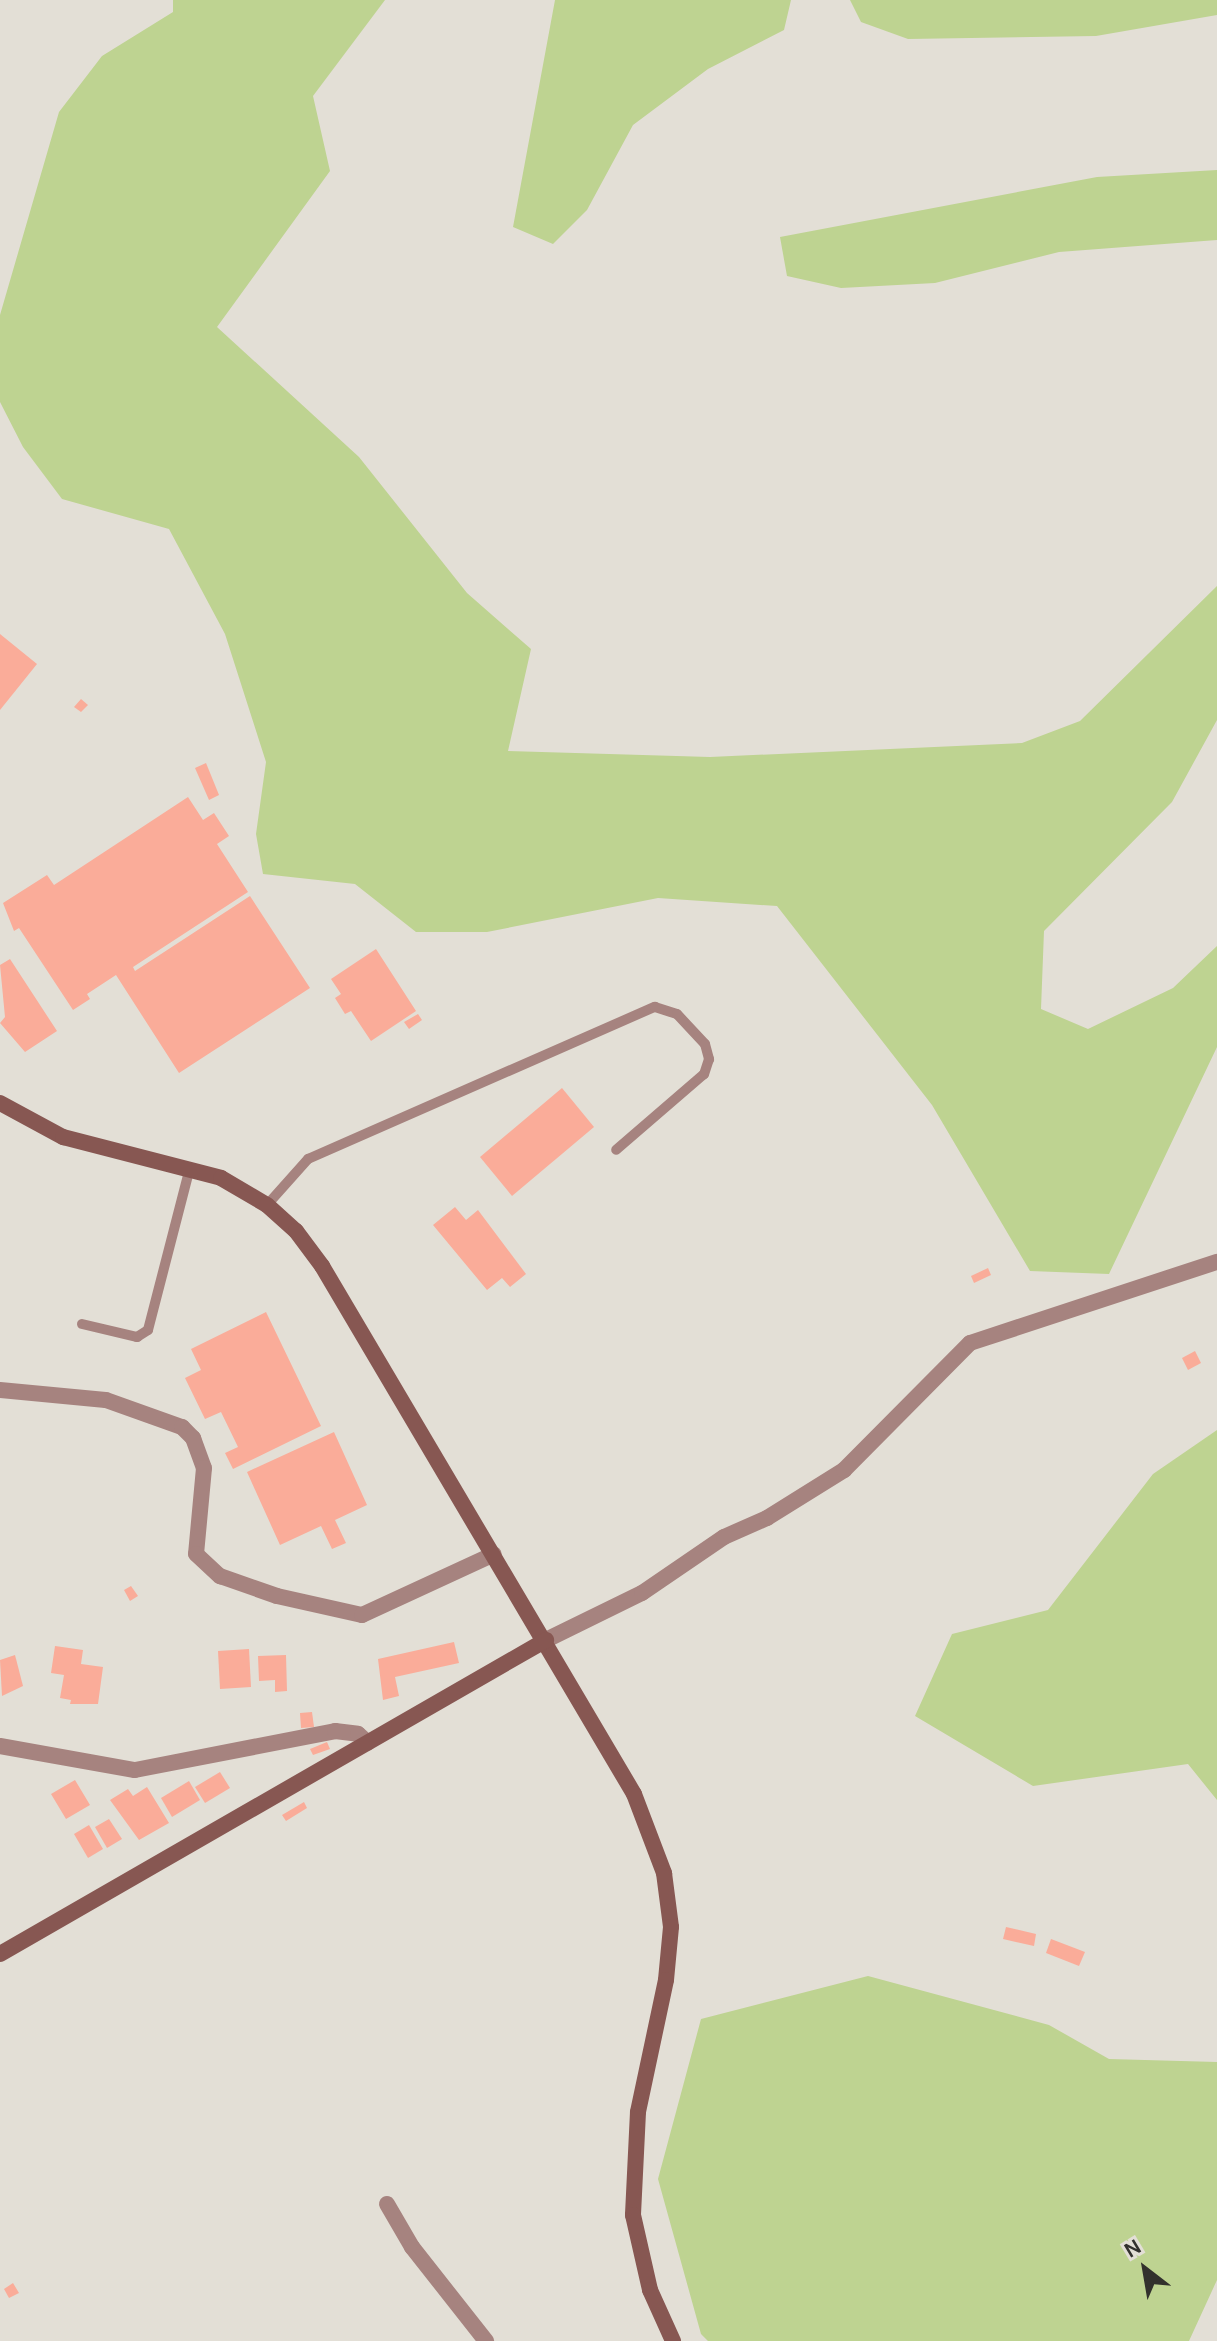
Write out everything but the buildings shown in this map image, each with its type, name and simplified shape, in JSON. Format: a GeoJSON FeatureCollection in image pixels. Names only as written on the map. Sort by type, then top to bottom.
{"type":"FeatureCollection","features":[{"type":"Feature","properties":{"kind":"street"},"geometry":{"type":"LineString","coordinates":[[0,1103],[63,1137],[221,1178],[267,1205],[322,1266],[546,1640],[634,1794],[664,1873],[670,1952],[638,2112],[631,2184],[640,2257],[673,2341]]}},
{"type":"Feature","properties":{"kind":"street"},"geometry":{"type":"LineString","coordinates":[[0,1954],[546,1640],[642,1593],[724,1537],[767,1518],[844,1470],[970,1343],[1217,1262]]}},
{"type":"Feature","properties":{"kind":"street"},"geometry":{"type":"LineString","coordinates":[[0,1390],[106,1400],[182,1427],[193,1438],[204,1468],[196,1554],[220,1576],[277,1596],[362,1615],[494,1554]]}},
{"type":"Feature","properties":{"kind":"street"},"geometry":{"type":"LineString","coordinates":[[0,1746],[135,1770],[335,1731],[358,1734],[368,1743]]}},
{"type":"Feature","properties":{"kind":"street"},"geometry":{"type":"LineString","coordinates":[[387,2204],[412,2247],[486,2341]]}},
{"type":"Feature","properties":{"kind":"lane"},"geometry":{"type":"LineString","coordinates":[[267,1205],[308,1159],[655,1007],[677,1014],[705,1044],[709,1059],[704,1074],[616,1150]]}},
{"type":"Feature","properties":{"kind":"lane"},"geometry":{"type":"LineString","coordinates":[[82,1324],[137,1337],[148,1330],[190,1168]]}},
{"type":"Feature","properties":{"kind":"green space"},"geometry":{"type":"Polygon","coordinates":[[[173,0],[385,0],[313,96],[330,171],[217,327],[359,457],[467,593],[531,649],[508,751],[710,757],[1022,743],[1080,721],[1217,586],[1217,720],[1172,802],[1044,931],[1041,1009],[1088,1029],[1173,988],[1217,946],[1217,1047],[1109,1274],[1030,1271],[932,1105],[777,906],[658,898],[487,932],[416,932],[355,884],[263,874],[256,834],[266,762],[225,634],[169,529],[62,499],[23,447],[0,402],[0,315],[59,112],[102,56],[173,12],[173,0]]]}},
{"type":"Feature","properties":{"kind":"green space"},"geometry":{"type":"Polygon","coordinates":[[[555,0],[791,0],[784,30],[708,69],[633,125],[587,210],[553,244],[513,227],[555,0]]]}},
{"type":"Feature","properties":{"kind":"green space"},"geometry":{"type":"Polygon","coordinates":[[[850,0],[1217,0],[1217,15],[1096,36],[908,39],[861,22],[850,0]]]}},
{"type":"Feature","properties":{"kind":"green space"},"geometry":{"type":"Polygon","coordinates":[[[1217,170],[1217,240],[1059,252],[935,283],[841,288],[787,276],[780,237],[1097,177],[1217,170]]]}},
{"type":"Feature","properties":{"kind":"green space"},"geometry":{"type":"Polygon","coordinates":[[[1217,1430],[1217,1800],[1188,1764],[1033,1786],[915,1716],[952,1634],[1048,1610],[1153,1474],[1217,1430]]]}},
{"type":"Feature","properties":{"kind":"green space"},"geometry":{"type":"Polygon","coordinates":[[[868,1976],[1049,2025],[1109,2059],[1217,2062],[1217,2280],[1189,2341],[708,2341],[701,2334],[658,2179],[701,2019],[868,1976]]]}}]}
